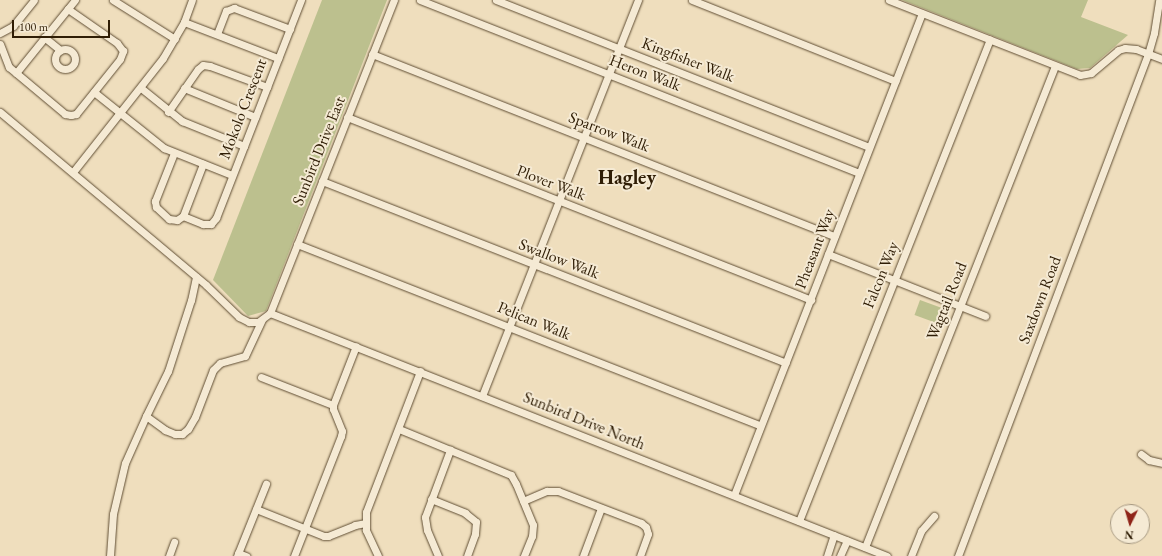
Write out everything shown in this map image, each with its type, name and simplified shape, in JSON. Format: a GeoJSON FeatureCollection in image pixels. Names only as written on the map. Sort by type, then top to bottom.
{"type":"FeatureCollection","features":[{"type":"Feature","properties":{"kind":"street"},"geometry":{"type":"LineString","coordinates":[[0,33],[13,26],[34,0]]}},
{"type":"Feature","properties":{"kind":"street"},"geometry":{"type":"LineString","coordinates":[[16,73],[75,0]]}},
{"type":"Feature","properties":{"kind":"street"},"geometry":{"type":"LineString","coordinates":[[113,0],[175,39]]}},
{"type":"Feature","properties":{"kind":"street"},"geometry":{"type":"LineString","coordinates":[[73,172],[141,88],[175,39],[184,22],[192,0]]}},
{"type":"Feature","properties":{"kind":"street","name":"Mokolo Crescent"},"geometry":{"type":"LineString","coordinates":[[94,92],[164,148],[232,175],[301,0]]}},
{"type":"Feature","properties":{"kind":"street","name":"Sunbird Drive East"},"geometry":{"type":"LineString","coordinates":[[270,313],[394,0]]}},
{"type":"Feature","properties":{"kind":"street","name":"Heron Walk"},"geometry":{"type":"LineString","coordinates":[[420,0],[859,173]]}},
{"type":"Feature","properties":{"kind":"street","name":"Kingfisher Walk"},"geometry":{"type":"LineString","coordinates":[[496,0],[869,147]]}},
{"type":"Feature","properties":{"kind":"street"},"geometry":{"type":"LineString","coordinates":[[482,396],[585,138],[638,0]]}},
{"type":"Feature","properties":{"kind":"street"},"geometry":{"type":"LineString","coordinates":[[692,0],[896,81]]}},
{"type":"Feature","properties":{"kind":"street"},"geometry":{"type":"LineString","coordinates":[[889,0],[1055,66],[1084,75],[1094,71],[1120,49],[1131,48],[1162,59]]}},
{"type":"Feature","properties":{"kind":"street","name":"Saxdown Road"},"geometry":{"type":"LineString","coordinates":[[958,556],[1148,54],[1154,33],[1159,0]]}},
{"type":"Feature","properties":{"kind":"street"},"geometry":{"type":"LineString","coordinates":[[217,34],[226,11],[234,8],[290,29]]}},
{"type":"Feature","properties":{"kind":"street"},"geometry":{"type":"LineString","coordinates":[[0,44],[7,64],[16,73],[65,114],[76,114],[120,59],[122,48],[68,9]]}},
{"type":"Feature","properties":{"kind":"street","name":"Pheasant Way"},"geometry":{"type":"LineString","coordinates":[[734,495],[760,425],[811,300],[922,13]]}},
{"type":"Feature","properties":{"kind":"street"},"geometry":{"type":"LineString","coordinates":[[184,22],[278,58]]}},
{"type":"Feature","properties":{"kind":"street"},"geometry":{"type":"LineString","coordinates":[[44,37],[60,50]]}},
{"type":"Feature","properties":{"kind":"street","name":"Falcon Way"},"geometry":{"type":"LineString","coordinates":[[799,521],[990,39]]}},
{"type":"Feature","properties":{"kind":"street","name":"Sparrow Walk"},"geometry":{"type":"LineString","coordinates":[[372,54],[835,236]]}},
{"type":"Feature","properties":{"kind":"street"},"geometry":{"type":"LineString","coordinates":[[168,112],[184,88],[203,65],[210,66],[267,87]]}},
{"type":"Feature","properties":{"kind":"street","name":"Wagtail Road"},"geometry":{"type":"LineString","coordinates":[[865,547],[1055,66]]}},
{"type":"Feature","properties":{"kind":"street"},"geometry":{"type":"LineString","coordinates":[[141,88],[168,112],[182,122],[244,146]]}},
{"type":"Feature","properties":{"kind":"street"},"geometry":{"type":"LineString","coordinates":[[184,88],[255,117]]}},
{"type":"Feature","properties":{"kind":"street"},"geometry":{"type":"LineString","coordinates":[[0,112],[206,284],[239,318],[249,322],[262,320]]}},
{"type":"Feature","properties":{"kind":"street","name":"Plover Walk"},"geometry":{"type":"LineString","coordinates":[[347,118],[811,300]]}},
{"type":"Feature","properties":{"kind":"street"},"geometry":{"type":"LineString","coordinates":[[174,153],[155,201],[155,205],[161,213],[170,219],[177,220],[183,216],[203,164]]}},
{"type":"Feature","properties":{"kind":"street"},"geometry":{"type":"LineString","coordinates":[[183,216],[207,224],[214,222],[232,175]]}},
{"type":"Feature","properties":{"kind":"street","name":"Swallow Walk"},"geometry":{"type":"LineString","coordinates":[[322,181],[786,363]]}},
{"type":"Feature","properties":{"kind":"street","name":"Pelican Walk"},"geometry":{"type":"LineString","coordinates":[[298,244],[760,425]]}},
{"type":"Feature","properties":{"kind":"street"},"geometry":{"type":"LineString","coordinates":[[828,254],[985,316]]}},
{"type":"Feature","properties":{"kind":"street"},"geometry":{"type":"LineString","coordinates":[[110,556],[113,514],[125,462],[168,371],[189,307],[196,277]]}},
{"type":"Feature","properties":{"kind":"street"},"geometry":{"type":"LineString","coordinates":[[146,416],[170,433],[175,434],[184,432],[195,417],[213,370],[220,363],[245,356],[262,320],[270,313]]}},
{"type":"Feature","properties":{"kind":"street","name":"Sunbird Drive North"},"geometry":{"type":"LineString","coordinates":[[270,313],[887,556]]}},
{"type":"Feature","properties":{"kind":"street"},"geometry":{"type":"LineString","coordinates":[[294,556],[341,436],[342,431],[333,410],[333,405],[356,346]]}},
{"type":"Feature","properties":{"kind":"street"},"geometry":{"type":"LineString","coordinates":[[378,556],[365,523],[366,512],[420,371]]}},
{"type":"Feature","properties":{"kind":"street"},"geometry":{"type":"LineString","coordinates":[[261,377],[333,405]]}},
{"type":"Feature","properties":{"kind":"street"},"geometry":{"type":"LineString","coordinates":[[399,429],[508,472],[514,478],[531,518],[533,530],[524,556]]}},
{"type":"Feature","properties":{"kind":"street"},"geometry":{"type":"LineString","coordinates":[[438,556],[425,525],[425,517],[450,450]]}},
{"type":"Feature","properties":{"kind":"street"},"geometry":{"type":"LineString","coordinates":[[1141,454],[1149,460],[1162,463]]}},
{"type":"Feature","properties":{"kind":"street"},"geometry":{"type":"LineString","coordinates":[[246,556],[238,554],[266,484]]}},
{"type":"Feature","properties":{"kind":"street"},"geometry":{"type":"LineString","coordinates":[[523,501],[547,490],[552,490],[645,525],[648,534],[640,556]]}},
{"type":"Feature","properties":{"kind":"street"},"geometry":{"type":"LineString","coordinates":[[431,499],[465,513],[476,522],[475,534],[467,556]]}},
{"type":"Feature","properties":{"kind":"street"},"geometry":{"type":"LineString","coordinates":[[583,556],[601,508]]}},
{"type":"Feature","properties":{"kind":"street"},"geometry":{"type":"LineString","coordinates":[[256,509],[305,529],[328,536],[355,525],[365,523]]}},
{"type":"Feature","properties":{"kind":"street"},"geometry":{"type":"LineString","coordinates":[[911,555],[921,531],[934,516]]}},
{"type":"Feature","properties":{"kind":"street"},"geometry":{"type":"LineString","coordinates":[[827,556],[834,535]]}},
{"type":"Feature","properties":{"kind":"street"},"geometry":{"type":"LineString","coordinates":[[840,556],[846,540]]}},
{"type":"Feature","properties":{"kind":"street"},"geometry":{"type":"LineString","coordinates":[[169,556],[174,542]]}},
{"type":"Feature","properties":{"kind":"green space"},"geometry":{"type":"Polygon","coordinates":[[[322,0],[387,0],[266,311],[248,316],[213,280],[322,0]]]}},
{"type":"Feature","properties":{"kind":"green space"},"geometry":{"type":"Polygon","coordinates":[[[902,0],[1088,0],[1081,17],[1128,35],[1090,68],[1077,69],[902,0]]]}},
{"type":"Feature","properties":{"kind":"green space"},"geometry":{"type":"Polygon","coordinates":[[[920,300],[950,311],[945,326],[915,315],[920,300]]]}},
{"type":"Feature","properties":{"kind":"district","name":"Hagley"},"geometry":{"type":"Point","coordinates":[627,177]}}]}
